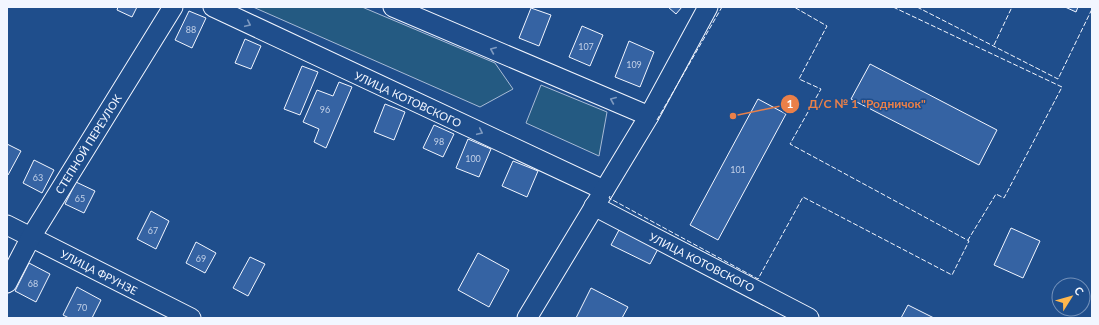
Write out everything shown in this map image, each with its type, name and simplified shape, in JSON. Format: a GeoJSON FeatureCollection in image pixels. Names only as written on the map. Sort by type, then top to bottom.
{"type":"FeatureCollection","features":[{"type":"Feature","properties":{"kind":"street","name":"СТЕПНОЙ ПЕРЕУЛОК"},"geometry":{"type":"LineString","coordinates":[[7,283],[31,237],[173,7]]}},
{"type":"Feature","properties":{"kind":"street","name":"УЛИЦА КОТОВСКОГО"},"geometry":{"type":"LineString","coordinates":[[213,7],[599,198],[809,318]]}},
{"type":"Feature","properties":{"kind":"street"},"geometry":{"type":"LineString","coordinates":[[393,7],[649,116]]}},
{"type":"Feature","properties":{"kind":"street"},"geometry":{"type":"LineString","coordinates":[[527,318],[649,116],[708,7]]}},
{"type":"Feature","properties":{"kind":"street","name":"УЛИЦА ФРУНЗЕ"},"geometry":{"type":"LineString","coordinates":[[7,225],[191,318]]}},
{"type":"Feature","properties":{"kind":"shaded area"},"geometry":{"type":"Polygon","coordinates":[[[253,7],[362,7],[495,63],[513,89],[480,107],[253,7]]]}},
{"type":"Feature","properties":{"kind":"shaded area"},"geometry":{"type":"Polygon","coordinates":[[[541,85],[607,112],[599,156],[526,123],[541,85]]]}},
{"type":"Feature","properties":{"kind":"building"},"geometry":{"type":"Polygon","coordinates":[[[118,7],[137,7],[132,17],[117,10],[118,7]]]}},
{"type":"Feature","properties":{"kind":"building"},"geometry":{"type":"Polygon","coordinates":[[[668,7],[682,7],[676,14],[668,7]]]}},
{"type":"Feature","properties":{"kind":"building"},"geometry":{"type":"Polygon","coordinates":[[[1065,7],[1078,7],[1076,12],[1065,7]]]}},
{"type":"Feature","properties":{"kind":"building"},"geometry":{"type":"Polygon","coordinates":[[[531,8],[551,15],[539,46],[519,38],[531,8]]]}},
{"type":"Feature","properties":{"kind":"building"},"geometry":{"type":"Polygon","coordinates":[[[189,11],[206,18],[192,48],[175,40],[189,11]]]}},
{"type":"Feature","properties":{"kind":"building"},"geometry":{"type":"Polygon","coordinates":[[[582,26],[603,35],[590,66],[569,57],[582,26]]]}},
{"type":"Feature","properties":{"kind":"building"},"geometry":{"type":"Polygon","coordinates":[[[245,39],[261,46],[251,69],[235,63],[245,39]]]}},
{"type":"Feature","properties":{"kind":"building"},"geometry":{"type":"Polygon","coordinates":[[[629,41],[654,52],[640,87],[615,77],[629,41]]]}},
{"type":"Feature","properties":{"kind":"building"},"geometry":{"type":"Polygon","coordinates":[[[870,64],[997,130],[979,165],[851,99],[870,64]]]}},
{"type":"Feature","properties":{"kind":"building"},"geometry":{"type":"Polygon","coordinates":[[[302,66],[318,72],[300,115],[284,109],[302,66]]]}},
{"type":"Feature","properties":{"kind":"building"},"geometry":{"type":"Polygon","coordinates":[[[339,82],[352,87],[326,148],[314,142],[319,129],[303,122],[317,90],[333,96],[339,82]]]}},
{"type":"Feature","properties":{"kind":"building"},"geometry":{"type":"Polygon","coordinates":[[[758,99],[786,114],[718,240],[690,225],[758,99]]]}},
{"type":"Feature","properties":{"kind":"building"},"geometry":{"type":"Polygon","coordinates":[[[385,104],[405,112],[394,140],[374,132],[385,104]]]}},
{"type":"Feature","properties":{"kind":"building"},"geometry":{"type":"Polygon","coordinates":[[[434,125],[454,134],[443,157],[423,148],[434,125]]]}},
{"type":"Feature","properties":{"kind":"building"},"geometry":{"type":"Polygon","coordinates":[[[468,139],[491,149],[479,177],[456,168],[468,139]]]}},
{"type":"Feature","properties":{"kind":"building"},"geometry":{"type":"Polygon","coordinates":[[[7,144],[21,151],[8,175],[7,174],[7,144]]]}},
{"type":"Feature","properties":{"kind":"building"},"geometry":{"type":"Polygon","coordinates":[[[34,160],[54,170],[42,193],[23,183],[34,160]]]}},
{"type":"Feature","properties":{"kind":"building"},"geometry":{"type":"Polygon","coordinates":[[[513,161],[538,171],[527,197],[502,186],[513,161]]]}},
{"type":"Feature","properties":{"kind":"building"},"geometry":{"type":"Polygon","coordinates":[[[76,182],[95,191],[84,213],[65,204],[76,182]]]}},
{"type":"Feature","properties":{"kind":"building"},"geometry":{"type":"Polygon","coordinates":[[[151,211],[169,221],[156,249],[137,239],[151,211]]]}},
{"type":"Feature","properties":{"kind":"building"},"geometry":{"type":"Polygon","coordinates":[[[1011,228],[1040,241],[1023,278],[994,265],[1011,228]]]}},
{"type":"Feature","properties":{"kind":"building"},"geometry":{"type":"Polygon","coordinates":[[[619,230],[658,249],[650,264],[611,245],[619,230]]]}},
{"type":"Feature","properties":{"kind":"building"},"geometry":{"type":"Polygon","coordinates":[[[196,242],[216,253],[205,273],[186,263],[196,242]]]}},
{"type":"Feature","properties":{"kind":"building"},"geometry":{"type":"Polygon","coordinates":[[[478,253],[509,270],[489,307],[458,290],[478,253]]]}},
{"type":"Feature","properties":{"kind":"building"},"geometry":{"type":"Polygon","coordinates":[[[250,257],[265,264],[248,296],[233,288],[250,257]]]}},
{"type":"Feature","properties":{"kind":"building"},"geometry":{"type":"Polygon","coordinates":[[[29,263],[50,274],[36,302],[15,291],[29,263]]]}},
{"type":"Feature","properties":{"kind":"building"},"geometry":{"type":"Polygon","coordinates":[[[77,287],[101,300],[92,318],[69,318],[63,315],[77,287]]]}},
{"type":"Feature","properties":{"kind":"building"},"geometry":{"type":"Polygon","coordinates":[[[591,288],[628,307],[622,318],[576,318],[591,288]]]}},
{"type":"Feature","properties":{"kind":"building"},"geometry":{"type":"Polygon","coordinates":[[[908,305],[934,318],[901,318],[908,305]]]}},
{"type":"Feature","properties":{"kind":"fence"},"geometry":{"type":"LineString","coordinates":[[657,120],[722,7]]}},
{"type":"Feature","properties":{"kind":"fence"},"geometry":{"type":"LineString","coordinates":[[610,196],[609,198],[758,279],[803,197],[952,275],[969,241],[790,144],[821,89],[799,79],[827,26],[794,7]]}},
{"type":"Feature","properties":{"kind":"fence"},"geometry":{"type":"LineString","coordinates":[[893,7],[1062,87],[1004,198],[996,194],[968,240]]}},
{"type":"Feature","properties":{"kind":"fence"},"geometry":{"type":"LineString","coordinates":[[917,7],[1058,79],[1092,9]]}},
{"type":"Feature","properties":{"kind":"fence"},"geometry":{"type":"LineString","coordinates":[[994,45],[1012,7]]}},
{"type":"Feature","properties":{"kind":"place","name":"Д/С № 1 \"Родничок\""},"geometry":{"type":"Point","coordinates":[733,116]}}]}
